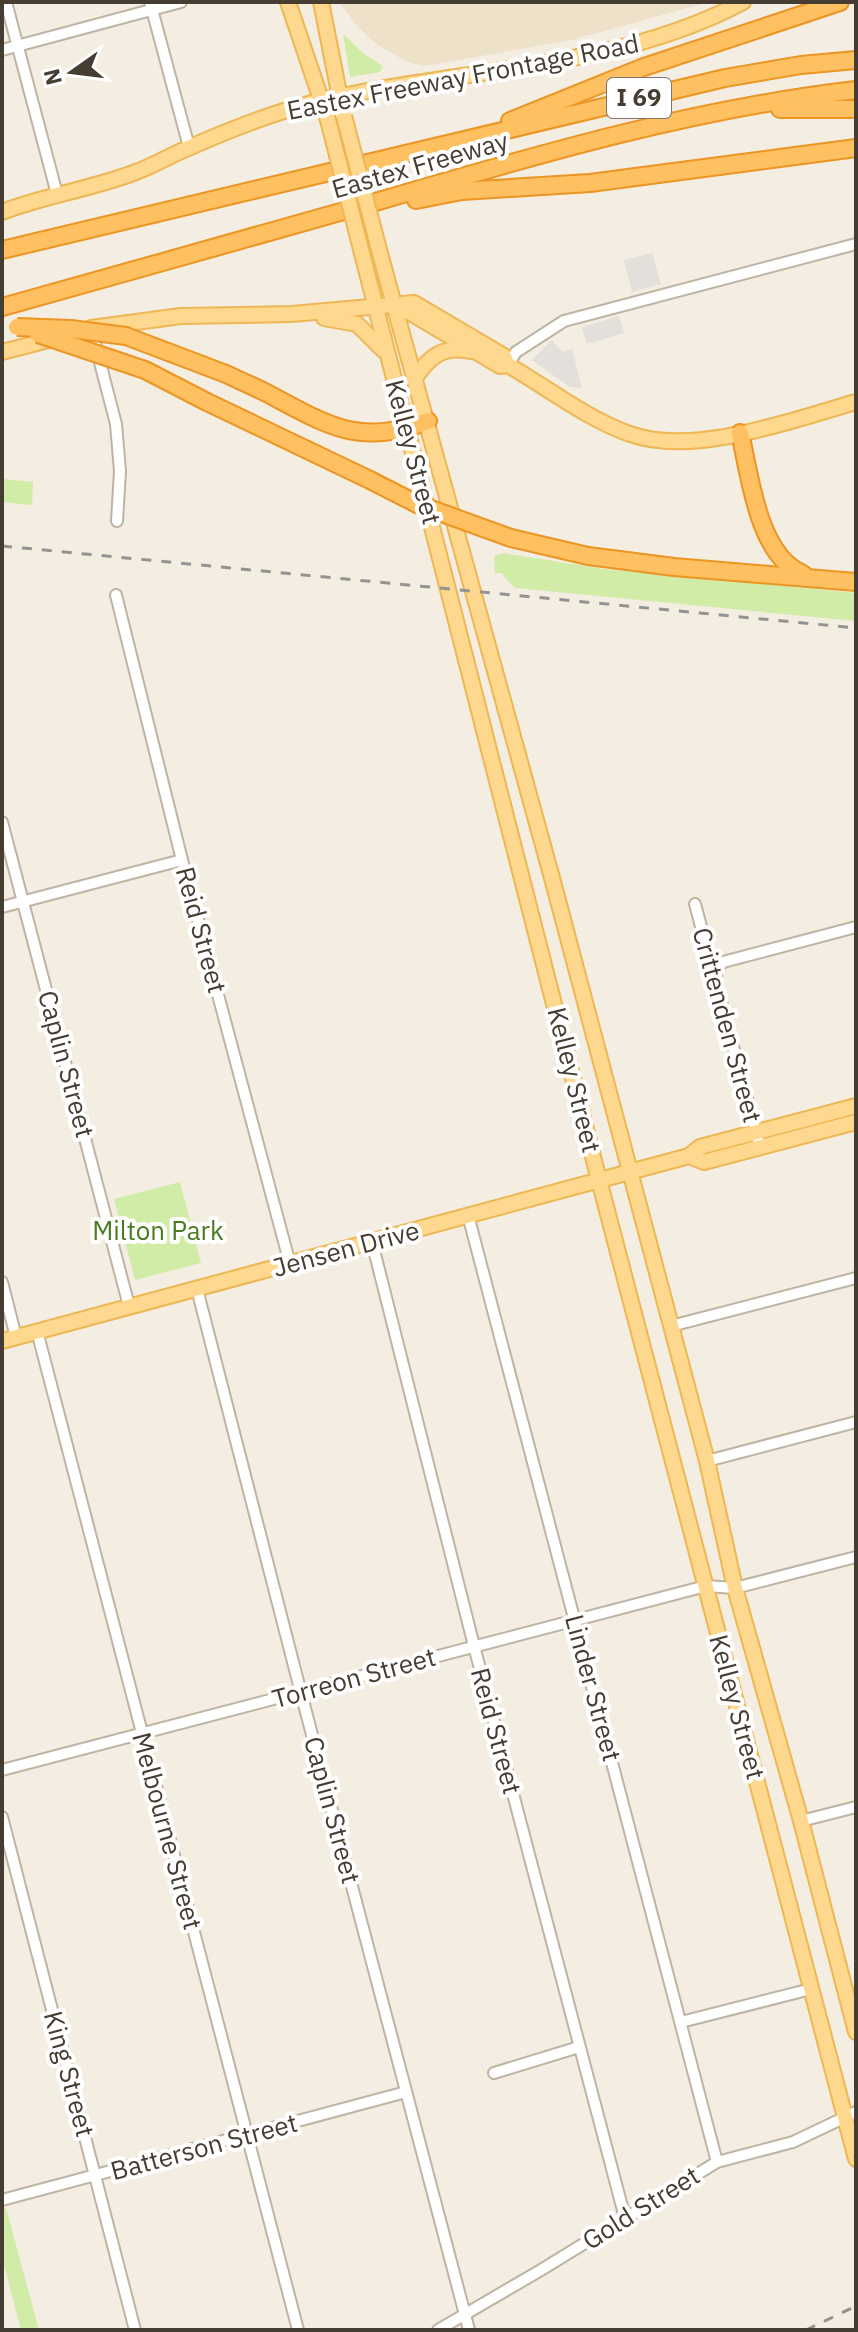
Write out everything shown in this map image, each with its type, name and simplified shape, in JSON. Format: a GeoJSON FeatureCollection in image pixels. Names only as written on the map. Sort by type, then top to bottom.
{"type":"FeatureCollection","features":[{"type":"Feature","properties":{"kind":"highway"},"geometry":{"type":"LineString","coordinates":[[454,144],[644,67],[840,2]]}},
{"type":"Feature","properties":{"kind":"highway","name":"Eastex Freeway"},"geometry":{"type":"LineString","coordinates":[[2,250],[725,78],[856,58]]}},
{"type":"Feature","properties":{"kind":"highway","name":"Eastex Freeway"},"geometry":{"type":"LineString","coordinates":[[2,307],[596,141],[718,112],[856,90]]}},
{"type":"Feature","properties":{"kind":"highway"},"geometry":{"type":"LineString","coordinates":[[718,112],[856,109]]}},
{"type":"Feature","properties":{"kind":"highway"},"geometry":{"type":"LineString","coordinates":[[321,218],[462,191],[590,183],[848,150]]}},
{"type":"Feature","properties":{"kind":"highway"},"geometry":{"type":"LineString","coordinates":[[10,326],[126,336],[226,374],[332,426],[354,432],[407,429],[428,421]]}},
{"type":"Feature","properties":{"kind":"highway"},"geometry":{"type":"LineString","coordinates":[[10,326],[145,370],[417,504],[511,538],[602,558],[856,582]]}},
{"type":"Feature","properties":{"kind":"highway"},"geometry":{"type":"LineString","coordinates":[[740,433],[769,542],[782,562],[811,578]]}},
{"type":"Feature","properties":{"kind":"main road","name":"Kelley Street"},"geometry":{"type":"LineString","coordinates":[[288,2],[328,120],[599,1180],[811,1989],[851,2115],[856,2159]]}},
{"type":"Feature","properties":{"kind":"main road","name":"Kelley Street"},"geometry":{"type":"LineString","coordinates":[[321,2],[340,99],[392,304],[428,421],[630,1172],[707,1461],[735,1588],[801,1821],[856,2032]]}},
{"type":"Feature","properties":{"kind":"main road","name":"Eastex Freeway Frontage Road"},"geometry":{"type":"LineString","coordinates":[[2,212],[136,172],[255,121],[321,102],[409,84],[525,67],[638,43],[683,29],[743,2]]}},
{"type":"Feature","properties":{"kind":"main road"},"geometry":{"type":"LineString","coordinates":[[2,203],[34,200]]}},
{"type":"Feature","properties":{"kind":"main road"},"geometry":{"type":"LineString","coordinates":[[2,352],[91,328],[181,316],[292,314],[414,303],[504,356],[508,365],[603,422],[630,434],[658,441],[687,443],[740,433],[856,402]]}},
{"type":"Feature","properties":{"kind":"main road"},"geometry":{"type":"LineString","coordinates":[[392,304],[500,366],[508,365]]}},
{"type":"Feature","properties":{"kind":"main road"},"geometry":{"type":"LineString","coordinates":[[292,314],[357,324],[375,338],[388,356]]}},
{"type":"Feature","properties":{"kind":"main road"},"geometry":{"type":"LineString","coordinates":[[415,378],[424,364],[440,352],[451,349],[474,352]]}},
{"type":"Feature","properties":{"kind":"main road","name":"Jensen Drive"},"geometry":{"type":"LineString","coordinates":[[758,1140],[856,1106]]}},
{"type":"Feature","properties":{"kind":"main road","name":"Jensen Drive"},"geometry":{"type":"LineString","coordinates":[[9,1339],[689,1156],[700,1147],[856,1122]]}},
{"type":"Feature","properties":{"kind":"street"},"geometry":{"type":"LineString","coordinates":[[6,2],[57,194]]}},
{"type":"Feature","properties":{"kind":"street"},"geometry":{"type":"LineString","coordinates":[[2,50],[151,6],[181,2]]}},
{"type":"Feature","properties":{"kind":"street"},"geometry":{"type":"LineString","coordinates":[[151,6],[189,147]]}},
{"type":"Feature","properties":{"kind":"street"},"geometry":{"type":"LineString","coordinates":[[508,365],[516,352],[564,321],[856,244]]}},
{"type":"Feature","properties":{"kind":"street"},"geometry":{"type":"LineString","coordinates":[[91,328],[116,424],[120,471],[117,521]]}},
{"type":"Feature","properties":{"kind":"street","name":"Reid Street"},"geometry":{"type":"LineString","coordinates":[[116,595],[182,860],[290,1264]]}},
{"type":"Feature","properties":{"kind":"street","name":"Caplin Street"},"geometry":{"type":"LineString","coordinates":[[2,822],[129,1306]]}},
{"type":"Feature","properties":{"kind":"street"},"geometry":{"type":"LineString","coordinates":[[2,907],[182,860]]}},
{"type":"Feature","properties":{"kind":"street","name":"Crittenden Street"},"geometry":{"type":"LineString","coordinates":[[695,904],[758,1140]]}},
{"type":"Feature","properties":{"kind":"street"},"geometry":{"type":"LineString","coordinates":[[715,981],[717,969],[723,962],[856,927]]}},
{"type":"Feature","properties":{"kind":"street","name":"Linder Street"},"geometry":{"type":"LineString","coordinates":[[468,1215],[717,2162]]}},
{"type":"Feature","properties":{"kind":"street","name":"Reid Street"},"geometry":{"type":"LineString","coordinates":[[372,1242],[474,1646],[625,2218]]}},
{"type":"Feature","properties":{"kind":"street"},"geometry":{"type":"LineString","coordinates":[[671,1326],[856,1278]]}},
{"type":"Feature","properties":{"kind":"street"},"geometry":{"type":"LineString","coordinates":[[2,1282],[9,1339]]}},
{"type":"Feature","properties":{"kind":"street","name":"Caplin Street"},"geometry":{"type":"LineString","coordinates":[[197,1289],[469,2330]]}},
{"type":"Feature","properties":{"kind":"street","name":"Melbourne Street"},"geometry":{"type":"LineString","coordinates":[[37,1331],[298,2330]]}},
{"type":"Feature","properties":{"kind":"street"},"geometry":{"type":"LineString","coordinates":[[707,1461],[856,1422]]}},
{"type":"Feature","properties":{"kind":"street","name":"Torreon Street"},"geometry":{"type":"LineString","coordinates":[[2,1770],[706,1586],[735,1588],[856,1557]]}},
{"type":"Feature","properties":{"kind":"street"},"geometry":{"type":"LineString","coordinates":[[801,1821],[856,1807]]}},
{"type":"Feature","properties":{"kind":"street","name":"King Street"},"geometry":{"type":"LineString","coordinates":[[2,1817],[135,2330]]}},
{"type":"Feature","properties":{"kind":"street"},"geometry":{"type":"LineString","coordinates":[[681,2022],[811,1989]]}},
{"type":"Feature","properties":{"kind":"street"},"geometry":{"type":"LineString","coordinates":[[494,2073],[579,2047]]}},
{"type":"Feature","properties":{"kind":"street","name":"Batterson Street"},"geometry":{"type":"LineString","coordinates":[[2,2200],[406,2092]]}},
{"type":"Feature","properties":{"kind":"street","name":"Gold Street"},"geometry":{"type":"LineString","coordinates":[[438,2330],[717,2162],[793,2142],[851,2115]]}},
{"type":"Feature","properties":{"kind":"shaded area"},"geometry":{"type":"Polygon","coordinates":[[[339,2],[709,2],[572,40],[424,66],[407,62],[375,43],[339,2]]]}},
{"type":"Feature","properties":{"kind":"shaded area"},"geometry":{"type":"Polygon","coordinates":[[[652,253],[661,284],[632,292],[624,260],[652,253]]]}},
{"type":"Feature","properties":{"kind":"shaded area"},"geometry":{"type":"Polygon","coordinates":[[[619,316],[624,333],[587,344],[582,327],[619,316]]]}},
{"type":"Feature","properties":{"kind":"shaded area"},"geometry":{"type":"Polygon","coordinates":[[[552,340],[563,352],[572,349],[582,388],[570,387],[532,360],[552,340]]]}},
{"type":"Feature","properties":{"kind":"green space"},"geometry":{"type":"Polygon","coordinates":[[[343,34],[364,54],[383,66],[380,72],[350,77],[343,34]]]}},
{"type":"Feature","properties":{"kind":"green space"},"geometry":{"type":"Polygon","coordinates":[[[2,479],[33,482],[32,505],[2,502],[2,479]]]}},
{"type":"Feature","properties":{"kind":"green space"},"geometry":{"type":"Polygon","coordinates":[[[504,553],[604,569],[856,593],[856,621],[515,588],[501,573],[495,573],[494,556],[504,553]]]}},
{"type":"Feature","properties":{"kind":"green space","name":"Milton Park"},"geometry":{"type":"Polygon","coordinates":[[[180,1182],[201,1263],[135,1280],[114,1199],[180,1182]]]}},
{"type":"Feature","properties":{"kind":"green space"},"geometry":{"type":"Polygon","coordinates":[[[6,2208],[39,2330],[21,2330],[2,2257],[2,2209],[6,2208]]]}},
{"type":"Feature","properties":{"kind":"railway"},"geometry":{"type":"LineString","coordinates":[[2,546],[856,628]]}},
{"type":"Feature","properties":{"kind":"railway"},"geometry":{"type":"LineString","coordinates":[[806,2330],[856,2306]]}}]}
